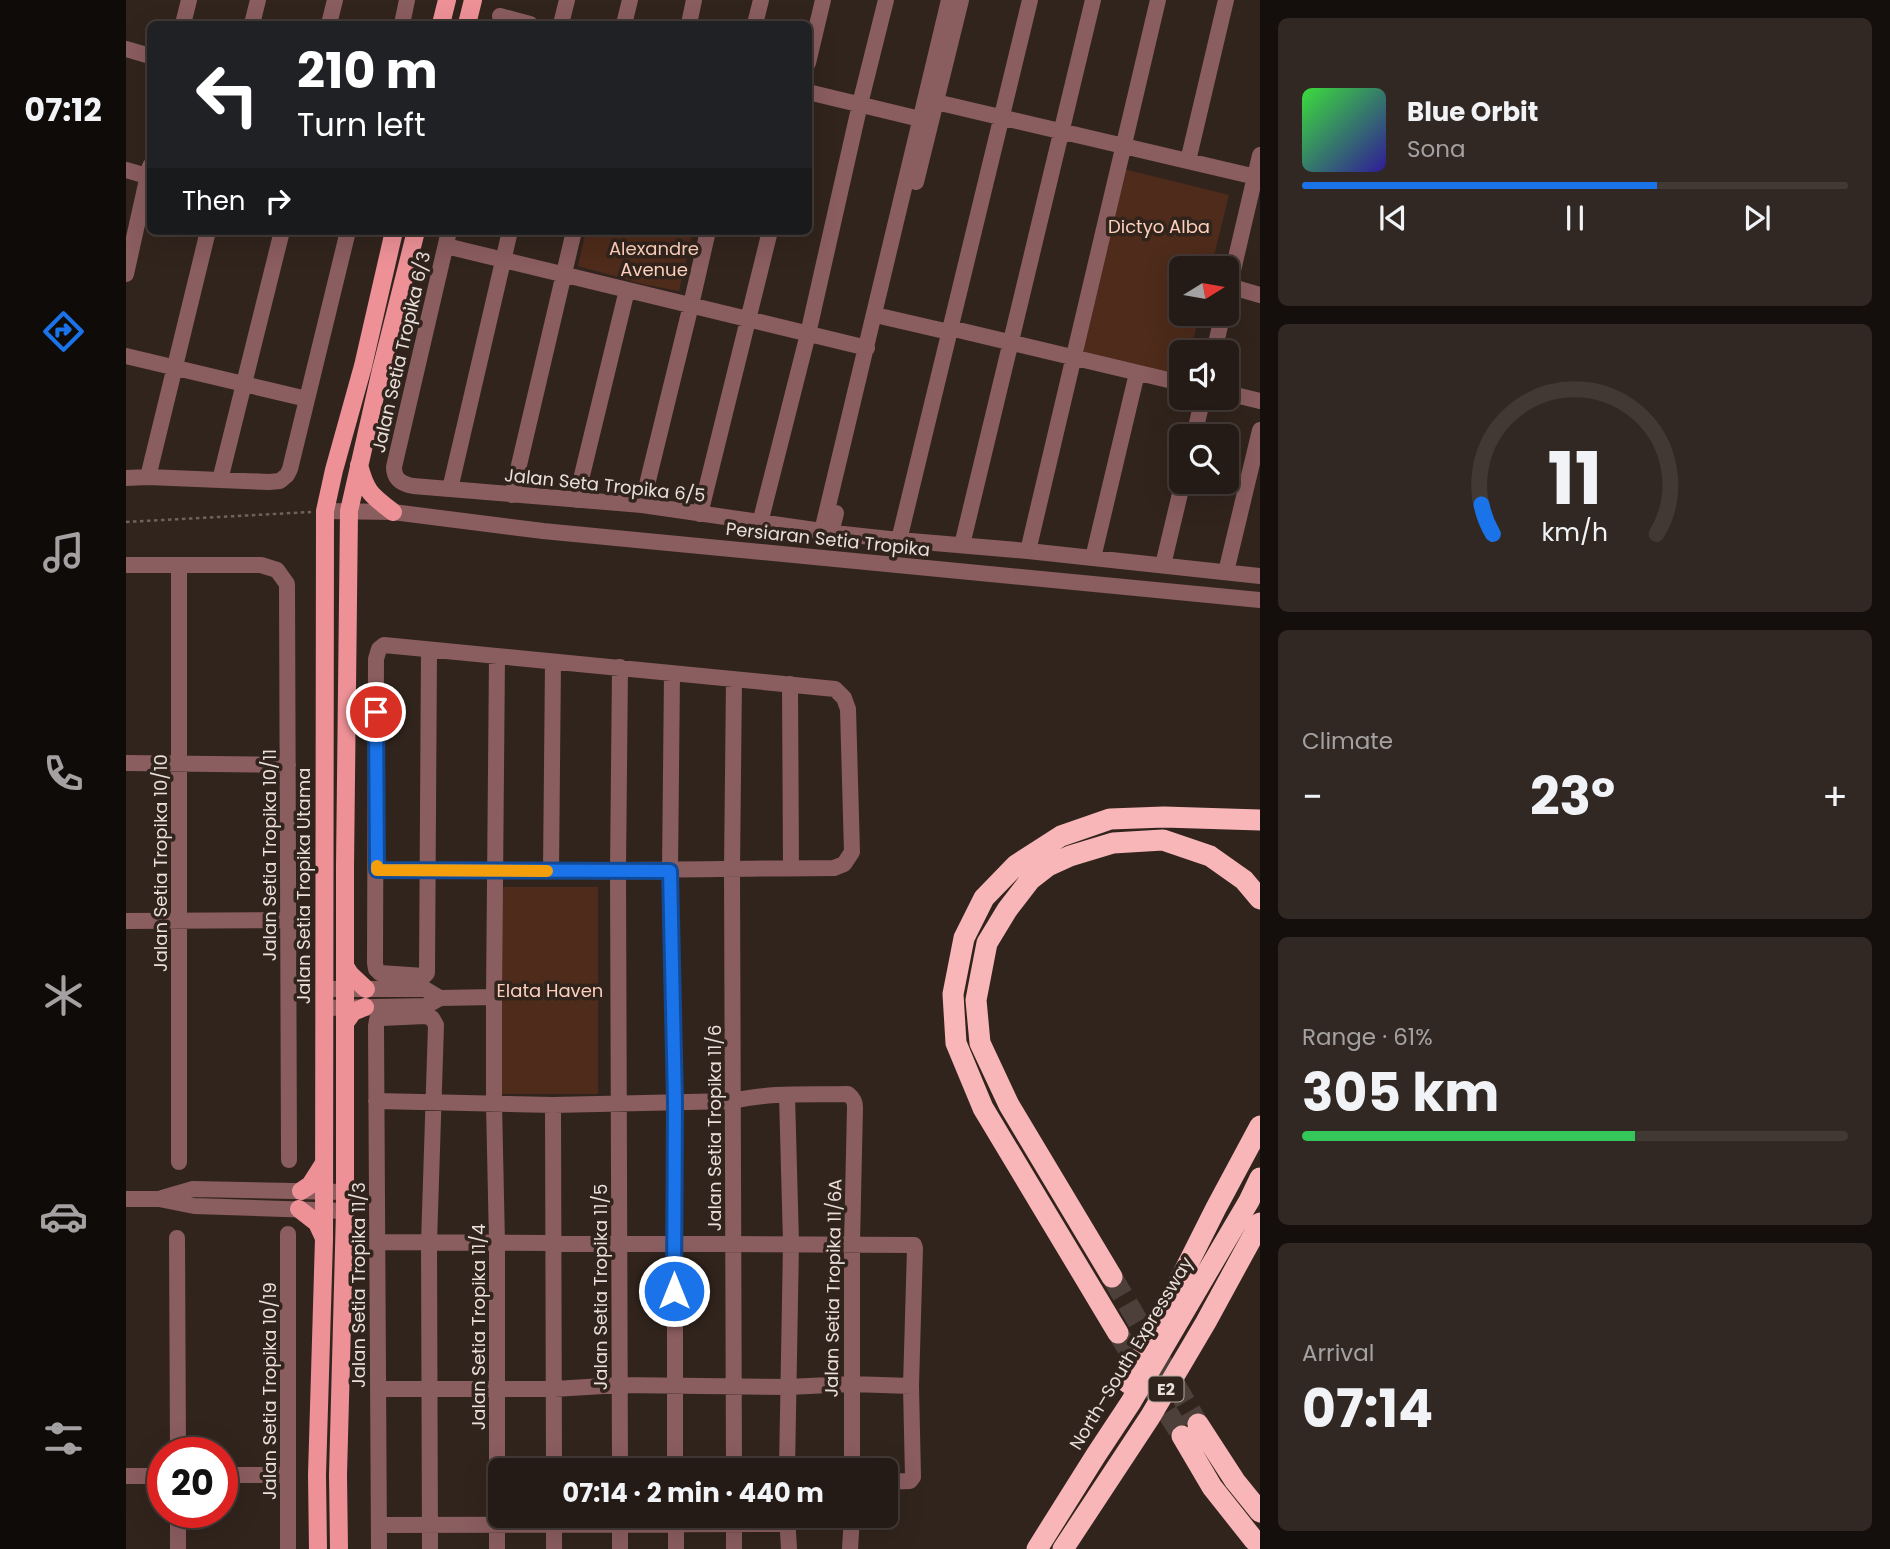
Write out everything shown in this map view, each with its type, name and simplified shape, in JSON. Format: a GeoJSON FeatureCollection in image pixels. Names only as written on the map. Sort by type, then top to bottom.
{"type":"FeatureCollection","features":[{"type":"Feature","properties":{"kind":"highway"},"geometry":{"type":"LineString","coordinates":[[1118,1333],[983,1108],[956,1043],[953,993],[964,938],[984,898],[1016,865],[1061,836],[1110,819],[1164,817],[1260,820]]}},
{"type":"Feature","properties":{"kind":"highway"},"geometry":{"type":"LineString","coordinates":[[1112,1277],[1009,1105],[980,1043],[975,1000],[987,943],[1030,880],[1048,866],[1070,856],[1113,843],[1163,840],[1210,856],[1244,880],[1260,899]]}},
{"type":"Feature","properties":{"kind":"highway"},"geometry":{"type":"LineString","coordinates":[[1096,1455],[1120,1399],[1260,1126]]}},
{"type":"Feature","properties":{"kind":"highway","name":"North–South Expressway"},"geometry":{"type":"LineString","coordinates":[[1037,1549],[1131,1402],[1260,1178]]}},
{"type":"Feature","properties":{"kind":"highway","name":"E2"},"geometry":{"type":"LineString","coordinates":[[1063,1549],[1150,1417],[1260,1223]]}},
{"type":"Feature","properties":{"kind":"highway"},"geometry":{"type":"LineString","coordinates":[[1260,1512],[1190,1430],[1212,1487],[1260,1545]]}},
{"type":"Feature","properties":{"kind":"main road"},"geometry":{"type":"LineString","coordinates":[[442,21],[447,0]]}},
{"type":"Feature","properties":{"kind":"main road"},"geometry":{"type":"LineString","coordinates":[[468,21],[473,0]]}},
{"type":"Feature","properties":{"kind":"main road","name":"Jalan Setia Tropika Utama"},"geometry":{"type":"LineString","coordinates":[[318,1549],[317,1475],[324,1239],[325,511],[363,366],[393,235]]}},
{"type":"Feature","properties":{"kind":"main road"},"geometry":{"type":"LineString","coordinates":[[339,1549],[338,1475],[345,1211],[349,511],[415,235]]}},
{"type":"Feature","properties":{"kind":"main road"},"geometry":{"type":"LineString","coordinates":[[359,465],[365,486],[393,512]]}},
{"type":"Feature","properties":{"kind":"main road"},"geometry":{"type":"LineString","coordinates":[[345,966],[370,1006],[352,1012],[345,1006]]}},
{"type":"Feature","properties":{"kind":"main road"},"geometry":{"type":"LineString","coordinates":[[324,1163],[300,1200],[317,1223],[324,1239]]}},
{"type":"Feature","properties":{"kind":"main road"},"geometry":{"type":"LineString","coordinates":[[317,1475],[338,1475]]}},
{"type":"Feature","properties":{"kind":"street"},"geometry":{"type":"LineString","coordinates":[[184,21],[189,0]]}},
{"type":"Feature","properties":{"kind":"street"},"geometry":{"type":"LineString","coordinates":[[253,21],[258,0]]}},
{"type":"Feature","properties":{"kind":"street"},"geometry":{"type":"LineString","coordinates":[[330,21],[335,0]]}},
{"type":"Feature","properties":{"kind":"street"},"geometry":{"type":"LineString","coordinates":[[403,21],[407,0]]}},
{"type":"Feature","properties":{"kind":"street"},"geometry":{"type":"LineString","coordinates":[[562,21],[567,0]]}},
{"type":"Feature","properties":{"kind":"street"},"geometry":{"type":"LineString","coordinates":[[625,21],[630,0]]}},
{"type":"Feature","properties":{"kind":"street"},"geometry":{"type":"LineString","coordinates":[[690,21],[694,0]]}},
{"type":"Feature","properties":{"kind":"street"},"geometry":{"type":"LineString","coordinates":[[756,21],[761,0]]}},
{"type":"Feature","properties":{"kind":"street"},"geometry":{"type":"LineString","coordinates":[[812,46],[823,0]]}},
{"type":"Feature","properties":{"kind":"street"},"geometry":{"type":"LineString","coordinates":[[760,523],[808,334],[886,0]]}},
{"type":"Feature","properties":{"kind":"street"},"geometry":{"type":"LineString","coordinates":[[949,0],[867,348],[830,532],[834,533],[832,530],[961,0]]}},
{"type":"Feature","properties":{"kind":"street"},"geometry":{"type":"LineString","coordinates":[[899,540],[1030,0]]}},
{"type":"Feature","properties":{"kind":"street"},"geometry":{"type":"LineString","coordinates":[[962,545],[1093,0]]}},
{"type":"Feature","properties":{"kind":"street"},"geometry":{"type":"LineString","coordinates":[[1028,551],[1158,0]]}},
{"type":"Feature","properties":{"kind":"street"},"geometry":{"type":"LineString","coordinates":[[1188,161],[1226,0]]}},
{"type":"Feature","properties":{"kind":"street"},"geometry":{"type":"LineString","coordinates":[[501,14],[521,21]]}},
{"type":"Feature","properties":{"kind":"street"},"geometry":{"type":"LineString","coordinates":[[126,49],[147,55]]}},
{"type":"Feature","properties":{"kind":"street"},"geometry":{"type":"LineString","coordinates":[[812,93],[920,119]]}},
{"type":"Feature","properties":{"kind":"street"},"geometry":{"type":"LineString","coordinates":[[936,102],[1257,177]]}},
{"type":"Feature","properties":{"kind":"street"},"geometry":{"type":"LineString","coordinates":[[1237,256],[1260,155]]}},
{"type":"Feature","properties":{"kind":"street"},"geometry":{"type":"LineString","coordinates":[[126,170],[147,173]]}},
{"type":"Feature","properties":{"kind":"street"},"geometry":{"type":"LineString","coordinates":[[126,274],[147,186]]}},
{"type":"Feature","properties":{"kind":"street"},"geometry":{"type":"LineString","coordinates":[[148,477],[207,235]]}},
{"type":"Feature","properties":{"kind":"street"},"geometry":{"type":"LineString","coordinates":[[220,480],[281,235]]}},
{"type":"Feature","properties":{"kind":"street"},"geometry":{"type":"LineString","coordinates":[[126,478],[260,482],[280,481],[287,475],[347,235]]}},
{"type":"Feature","properties":{"kind":"street"},"geometry":{"type":"LineString","coordinates":[[450,489],[509,235]]}},
{"type":"Feature","properties":{"kind":"street"},"geometry":{"type":"LineString","coordinates":[[512,495],[573,235]]}},
{"type":"Feature","properties":{"kind":"street"},"geometry":{"type":"LineString","coordinates":[[642,505],[707,235]]}},
{"type":"Feature","properties":{"kind":"street"},"geometry":{"type":"LineString","coordinates":[[700,514],[768,235]]}},
{"type":"Feature","properties":{"kind":"street"},"geometry":{"type":"LineString","coordinates":[[447,239],[503,260],[867,348]]}},
{"type":"Feature","properties":{"kind":"street","name":"Jalan Setia Tropika 6/3"},"geometry":{"type":"LineString","coordinates":[[394,467],[447,239]]}},
{"type":"Feature","properties":{"kind":"street"},"geometry":{"type":"LineString","coordinates":[[576,500],[627,290]]}},
{"type":"Feature","properties":{"kind":"street"},"geometry":{"type":"LineString","coordinates":[[1239,292],[1260,295]]}},
{"type":"Feature","properties":{"kind":"street"},"geometry":{"type":"LineString","coordinates":[[884,317],[1012,342],[1169,380]]}},
{"type":"Feature","properties":{"kind":"street"},"geometry":{"type":"LineString","coordinates":[[126,356],[307,399]]}},
{"type":"Feature","properties":{"kind":"street"},"geometry":{"type":"LineString","coordinates":[[1093,558],[1137,373]]}},
{"type":"Feature","properties":{"kind":"street"},"geometry":{"type":"LineString","coordinates":[[1239,396],[1260,401]]}},
{"type":"Feature","properties":{"kind":"street"},"geometry":{"type":"LineString","coordinates":[[1226,572],[1260,430]]}},
{"type":"Feature","properties":{"kind":"street","name":"Jalan Seta Tropika 6/5"},"geometry":{"type":"LineString","coordinates":[[394,467],[398,481],[406,484],[642,505],[899,540],[1260,576]]}},
{"type":"Feature","properties":{"kind":"street"},"geometry":{"type":"LineString","coordinates":[[1163,565],[1180,494]]}},
{"type":"Feature","properties":{"kind":"street","name":"Persiaran Setia Tropika"},"geometry":{"type":"LineString","coordinates":[[325,511],[393,512],[542,531],[1260,600]]}},
{"type":"Feature","properties":{"kind":"street"},"geometry":{"type":"LineString","coordinates":[[126,565],[179,565]]}},
{"type":"Feature","properties":{"kind":"street","name":"Jalan Setia Tropika 10/11"},"geometry":{"type":"LineString","coordinates":[[179,565],[261,565],[276,570],[287,584],[289,1160]]}},
{"type":"Feature","properties":{"kind":"street","name":"Jalan Setia Tropika 10/10"},"geometry":{"type":"LineString","coordinates":[[179,565],[179,1162]]}},
{"type":"Feature","properties":{"kind":"street"},"geometry":{"type":"LineString","coordinates":[[377,870],[427,871],[670,871],[834,868],[844,864],[852,852],[849,709],[844,698],[835,690],[384,645],[379,649],[376,659],[376,969],[380,973],[426,976],[428,973],[427,871],[429,650]]}},
{"type":"Feature","properties":{"kind":"street","name":"Jalan Setia Tropika 11/4"},"geometry":{"type":"LineString","coordinates":[[497,656],[494,997],[498,1243],[497,1458]]}},
{"type":"Feature","properties":{"kind":"street"},"geometry":{"type":"LineString","coordinates":[[551,871],[553,662]]}},
{"type":"Feature","properties":{"kind":"street","name":"Jalan Setia Tropika 11/5"},"geometry":{"type":"LineString","coordinates":[[620,667],[620,1458]]}},
{"type":"Feature","properties":{"kind":"street"},"geometry":{"type":"LineString","coordinates":[[672,674],[670,871],[675,1102],[675,1458]]}},
{"type":"Feature","properties":{"kind":"street","name":"Jalan Setia Tropika 11/6"},"geometry":{"type":"LineString","coordinates":[[734,679],[734,1458]]}},
{"type":"Feature","properties":{"kind":"street"},"geometry":{"type":"LineString","coordinates":[[790,684],[791,868]]}},
{"type":"Feature","properties":{"kind":"street"},"geometry":{"type":"LineString","coordinates":[[126,763],[288,765]]}},
{"type":"Feature","properties":{"kind":"street"},"geometry":{"type":"LineString","coordinates":[[126,921],[288,920]]}},
{"type":"Feature","properties":{"kind":"street"},"geometry":{"type":"LineString","coordinates":[[324,989],[345,1006]]}},
{"type":"Feature","properties":{"kind":"street"},"geometry":{"type":"LineString","coordinates":[[370,1006],[399,989],[425,989],[440,998]]}},
{"type":"Feature","properties":{"kind":"street"},"geometry":{"type":"LineString","coordinates":[[399,989],[399,1006]]}},
{"type":"Feature","properties":{"kind":"street"},"geometry":{"type":"LineString","coordinates":[[324,1008],[426,1006],[440,998],[494,997]]}},
{"type":"Feature","properties":{"kind":"street"},"geometry":{"type":"LineString","coordinates":[[370,1006],[382,1018],[425,1016],[432,1018],[436,1025],[429,1242],[430,1549]]}},
{"type":"Feature","properties":{"kind":"street","name":"Jalan Setia Tropika 11/3"},"geometry":{"type":"LineString","coordinates":[[370,1006],[376,1101],[379,1549]]}},
{"type":"Feature","properties":{"kind":"street","name":"Jalan Setia Tropika 11/6A"},"geometry":{"type":"LineString","coordinates":[[787,1095],[848,1094],[855,1102],[852,1458]]}},
{"type":"Feature","properties":{"kind":"street"},"geometry":{"type":"LineString","coordinates":[[376,1101],[619,1105],[733,1101],[787,1095],[791,1243],[787,1458]]}},
{"type":"Feature","properties":{"kind":"street"},"geometry":{"type":"LineString","coordinates":[[553,1105],[554,1458]]}},
{"type":"Feature","properties":{"kind":"street"},"geometry":{"type":"LineString","coordinates":[[159,1199],[193,1189],[252,1190],[300,1200],[324,1201],[345,1211]]}},
{"type":"Feature","properties":{"kind":"street"},"geometry":{"type":"LineString","coordinates":[[252,1190],[252,1208]]}},
{"type":"Feature","properties":{"kind":"street"},"geometry":{"type":"LineString","coordinates":[[324,1201],[345,1192]]}},
{"type":"Feature","properties":{"kind":"street"},"geometry":{"type":"LineString","coordinates":[[126,1199],[159,1199],[194,1206],[252,1208],[300,1200]]}},
{"type":"Feature","properties":{"kind":"street","name":"Jalan Setia Tropika 10/19"},"geometry":{"type":"LineString","coordinates":[[288,1234],[288,1549]]}},
{"type":"Feature","properties":{"kind":"street"},"geometry":{"type":"LineString","coordinates":[[177,1238],[178,1437]]}},
{"type":"Feature","properties":{"kind":"street"},"geometry":{"type":"LineString","coordinates":[[378,1242],[911,1243],[915,1248],[911,1386],[913,1476],[910,1481],[898,1482]]}},
{"type":"Feature","properties":{"kind":"street"},"geometry":{"type":"LineString","coordinates":[[378,1390],[554,1389],[620,1385],[911,1386]]}},
{"type":"Feature","properties":{"kind":"street"},"geometry":{"type":"LineString","coordinates":[[238,1475],[288,1475]]}},
{"type":"Feature","properties":{"kind":"street"},"geometry":{"type":"LineString","coordinates":[[126,1476],[147,1476]]}},
{"type":"Feature","properties":{"kind":"street"},"geometry":{"type":"LineString","coordinates":[[379,1525],[488,1525]]}},
{"type":"Feature","properties":{"kind":"street"},"geometry":{"type":"LineString","coordinates":[[178,1528],[178,1549]]}},
{"type":"Feature","properties":{"kind":"street","name":"Jalan Setia Tropika 11/4"},"geometry":{"type":"LineString","coordinates":[[497,1528],[497,1549]]}},
{"type":"Feature","properties":{"kind":"street"},"geometry":{"type":"LineString","coordinates":[[554,1528],[554,1549]]}},
{"type":"Feature","properties":{"kind":"street"},"geometry":{"type":"LineString","coordinates":[[620,1528],[620,1549]]}},
{"type":"Feature","properties":{"kind":"street"},"geometry":{"type":"LineString","coordinates":[[676,1528],[676,1549]]}},
{"type":"Feature","properties":{"kind":"street"},"geometry":{"type":"LineString","coordinates":[[734,1528],[734,1549]]}},
{"type":"Feature","properties":{"kind":"street"},"geometry":{"type":"LineString","coordinates":[[788,1528],[789,1549]]}},
{"type":"Feature","properties":{"kind":"street"},"geometry":{"type":"LineString","coordinates":[[851,1548],[852,1528]]}},
{"type":"Feature","properties":{"kind":"path"},"geometry":{"type":"LineString","coordinates":[[126,522],[325,511]]}},
{"type":"Feature","properties":{"kind":"green space","name":"Dictyo Alba"},"geometry":{"type":"Polygon","coordinates":[[[1124,169],[1229,195],[1214,256],[1169,256],[1169,326],[1197,326],[1193,340],[1169,340],[1169,374],[1079,352],[1124,169]]]}},
{"type":"Feature","properties":{"kind":"green space","name":"Alexandre Avenue"},"geometry":{"type":"Polygon","coordinates":[[[585,235],[692,235],[679,291],[578,266],[585,235]]]}},
{"type":"Feature","properties":{"kind":"green space","name":"Elata Haven"},"geometry":{"type":"Polygon","coordinates":[[[501,887],[598,887],[598,1094],[501,1094],[501,887]]]}},
{"type":"Feature","properties":{"kind":"tunnel"},"geometry":{"type":"LineString","coordinates":[[1112,1277],[1198,1424]]}},
{"type":"Feature","properties":{"kind":"tunnel"},"geometry":{"type":"LineString","coordinates":[[1118,1333],[1182,1436]]}},
{"type":"Feature","properties":{"kind":"slow traffic"},"geometry":{"type":"LineString","coordinates":[[377,866],[377,870],[547,871]]}},
{"type":"Feature","properties":{"kind":"route"},"geometry":{"type":"LineString","coordinates":[[376,712],[377,870],[670,871],[675,1102],[674,1291]]}}]}
